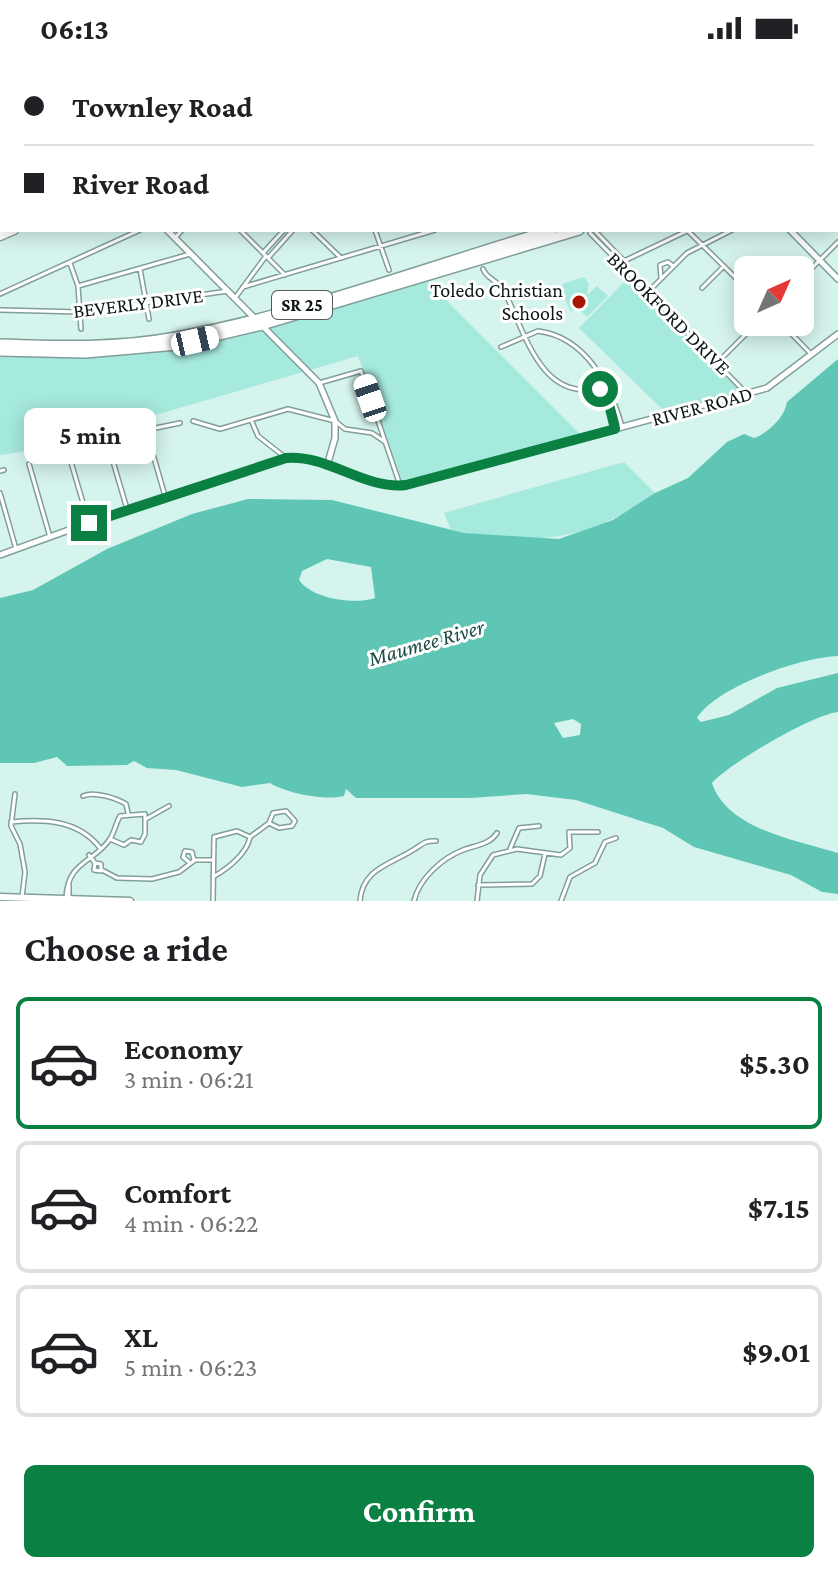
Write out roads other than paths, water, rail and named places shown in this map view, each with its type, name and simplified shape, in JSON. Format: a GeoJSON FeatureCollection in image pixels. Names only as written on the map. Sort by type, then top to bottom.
{"type":"FeatureCollection","features":[{"type":"Feature","properties":{"kind":"highway","name":"SR 25"},"geometry":{"type":"LineString","coordinates":[[0,344],[111,345],[259,322],[294,307],[544,232]]}},
{"type":"Feature","properties":{"kind":"highway","name":"SR 25"},"geometry":{"type":"LineString","coordinates":[[0,351],[134,351],[213,337],[581,232]]}},
{"type":"Feature","properties":{"kind":"main road"},"geometry":{"type":"LineString","coordinates":[[6,898],[130,901]]}},
{"type":"Feature","properties":{"kind":"street"},"geometry":{"type":"LineString","coordinates":[[0,294],[136,232]]}},
{"type":"Feature","properties":{"kind":"street"},"geometry":{"type":"LineString","coordinates":[[169,232],[321,386],[335,421],[336,434],[327,466]]}},
{"type":"Feature","properties":{"kind":"street"},"geometry":{"type":"LineString","coordinates":[[175,238],[180,232]]}},
{"type":"Feature","properties":{"kind":"street"},"geometry":{"type":"LineString","coordinates":[[242,232],[285,275]]}},
{"type":"Feature","properties":{"kind":"street"},"geometry":{"type":"LineString","coordinates":[[235,298],[283,232]]}},
{"type":"Feature","properties":{"kind":"street"},"geometry":{"type":"LineString","coordinates":[[266,256],[291,232]]}},
{"type":"Feature","properties":{"kind":"street"},"geometry":{"type":"LineString","coordinates":[[314,232],[341,258]]}},
{"type":"Feature","properties":{"kind":"street"},"geometry":{"type":"LineString","coordinates":[[376,232],[389,270]]}},
{"type":"Feature","properties":{"kind":"street"},"geometry":{"type":"LineString","coordinates":[[243,287],[428,232]]}},
{"type":"Feature","properties":{"kind":"street","name":"BROOKFORD DRIVE"},"geometry":{"type":"LineString","coordinates":[[586,232],[745,388],[746,394]]}},
{"type":"Feature","properties":{"kind":"street"},"geometry":{"type":"LineString","coordinates":[[596,232],[624,261],[687,232]]}},
{"type":"Feature","properties":{"kind":"street"},"geometry":{"type":"LineString","coordinates":[[690,232],[734,276]]}},
{"type":"Feature","properties":{"kind":"street"},"geometry":{"type":"LineString","coordinates":[[648,291],[673,266],[702,244],[728,232]]}},
{"type":"Feature","properties":{"kind":"street"},"geometry":{"type":"LineString","coordinates":[[792,232],[838,279]]}},
{"type":"Feature","properties":{"kind":"street"},"geometry":{"type":"LineString","coordinates":[[814,266],[838,242]]}},
{"type":"Feature","properties":{"kind":"street"},"geometry":{"type":"LineString","coordinates":[[78,286],[190,254]]}},
{"type":"Feature","properties":{"kind":"street"},"geometry":{"type":"LineString","coordinates":[[661,278],[658,268],[661,263],[669,262],[673,266]]}},
{"type":"Feature","properties":{"kind":"street"},"geometry":{"type":"LineString","coordinates":[[70,263],[78,286],[81,329]]}},
{"type":"Feature","properties":{"kind":"street"},"geometry":{"type":"LineString","coordinates":[[702,288],[724,266]]}},
{"type":"Feature","properties":{"kind":"street"},"geometry":{"type":"LineString","coordinates":[[140,269],[149,319]]}},
{"type":"Feature","properties":{"kind":"street"},"geometry":{"type":"LineString","coordinates":[[483,269],[485,276],[503,288],[532,356],[550,375],[573,386],[602,387]]}},
{"type":"Feature","properties":{"kind":"street","name":"BEVERLY DRIVE"},"geometry":{"type":"LineString","coordinates":[[0,310],[81,312],[228,291]]}},
{"type":"Feature","properties":{"kind":"street"},"geometry":{"type":"LineString","coordinates":[[501,347],[538,331],[560,337],[587,358],[605,380],[619,428]]}},
{"type":"Feature","properties":{"kind":"street","name":"RIVER ROAD"},"geometry":{"type":"LineString","coordinates":[[0,555],[165,496],[286,458],[301,458],[385,485],[400,485],[619,428],[773,385],[838,334]]}},
{"type":"Feature","properties":{"kind":"street"},"geometry":{"type":"LineString","coordinates":[[718,362],[744,336]]}},
{"type":"Feature","properties":{"kind":"street"},"geometry":{"type":"LineString","coordinates":[[794,336],[812,355]]}},
{"type":"Feature","properties":{"kind":"street"},"geometry":{"type":"LineString","coordinates":[[321,386],[329,380],[361,371],[400,485]]}},
{"type":"Feature","properties":{"kind":"street"},"geometry":{"type":"LineString","coordinates":[[605,380],[602,387],[619,428]]}},
{"type":"Feature","properties":{"kind":"street"},"geometry":{"type":"LineString","coordinates":[[193,421],[217,429],[252,421],[272,411],[288,409],[335,421],[345,429],[372,433],[385,442]]}},
{"type":"Feature","properties":{"kind":"street"},"geometry":{"type":"LineString","coordinates":[[252,421],[258,436],[286,458]]}},
{"type":"Feature","properties":{"kind":"street"},"geometry":{"type":"LineString","coordinates":[[165,496],[146,430],[180,423]]}},
{"type":"Feature","properties":{"kind":"street"},"geometry":{"type":"LineString","coordinates":[[372,433],[380,426]]}},
{"type":"Feature","properties":{"kind":"street"},"geometry":{"type":"LineString","coordinates":[[336,434],[345,429]]}},
{"type":"Feature","properties":{"kind":"street"},"geometry":{"type":"LineString","coordinates":[[107,441],[127,509]]}},
{"type":"Feature","properties":{"kind":"street"},"geometry":{"type":"LineString","coordinates":[[68,452],[89,523]]}},
{"type":"Feature","properties":{"kind":"street"},"geometry":{"type":"LineString","coordinates":[[29,464],[50,537]]}},
{"type":"Feature","properties":{"kind":"street"},"geometry":{"type":"LineString","coordinates":[[0,493],[16,549]]}},
{"type":"Feature","properties":{"kind":"street"},"geometry":{"type":"LineString","coordinates":[[83,796],[92,793],[119,800],[126,804],[128,813]]}},
{"type":"Feature","properties":{"kind":"street"},"geometry":{"type":"LineString","coordinates":[[15,794],[13,816],[25,872],[22,897]]}},
{"type":"Feature","properties":{"kind":"street"},"geometry":{"type":"LineString","coordinates":[[146,819],[169,806]]}},
{"type":"Feature","properties":{"kind":"street"},"geometry":{"type":"LineString","coordinates":[[213,877],[248,845],[250,837],[269,823],[273,813],[286,811],[295,821],[292,826],[284,828],[269,823]]}},
{"type":"Feature","properties":{"kind":"street"},"geometry":{"type":"LineString","coordinates":[[67,899],[69,883],[76,868],[110,839],[118,819],[128,813],[143,813],[146,819],[143,839],[139,843],[131,840],[124,845],[110,839]]}},
{"type":"Feature","properties":{"kind":"street"},"geometry":{"type":"LineString","coordinates":[[14,822],[24,824],[51,819],[79,831],[100,848]]}},
{"type":"Feature","properties":{"kind":"street"},"geometry":{"type":"LineString","coordinates":[[510,849],[517,830],[539,826]]}},
{"type":"Feature","properties":{"kind":"street"},"geometry":{"type":"LineString","coordinates":[[213,901],[214,837],[237,831],[250,837]]}},
{"type":"Feature","properties":{"kind":"street"},"geometry":{"type":"LineString","coordinates":[[477,901],[478,885],[488,860],[510,849],[559,855],[567,852],[569,832],[598,832]]}},
{"type":"Feature","properties":{"kind":"street"},"geometry":{"type":"LineString","coordinates":[[414,901],[421,884],[444,861],[490,841],[497,833]]}},
{"type":"Feature","properties":{"kind":"street"},"geometry":{"type":"LineString","coordinates":[[561,901],[570,877],[595,863],[605,842],[616,838]]}},
{"type":"Feature","properties":{"kind":"street"},"geometry":{"type":"LineString","coordinates":[[360,901],[364,884],[380,867],[425,841],[436,841]]}},
{"type":"Feature","properties":{"kind":"street"},"geometry":{"type":"LineString","coordinates":[[478,885],[530,885],[540,876],[545,854]]}},
{"type":"Feature","properties":{"kind":"street"},"geometry":{"type":"LineString","coordinates":[[89,855],[95,863],[94,870],[102,870],[114,878],[152,879],[179,872],[192,862],[213,860]]}},
{"type":"Feature","properties":{"kind":"street"},"geometry":{"type":"LineString","coordinates":[[213,869],[220,873]]}},
{"type":"Feature","properties":{"kind":"water","name":"Maumee River"},"geometry":{"type":"Polygon","coordinates":[[[838,359],[838,656],[782,668],[740,685],[707,706],[697,718],[701,722],[729,715],[777,688],[838,673],[838,712],[810,721],[772,741],[712,783],[720,799],[747,822],[783,837],[838,853],[838,894],[822,892],[791,875],[694,847],[663,828],[576,800],[526,794],[470,798],[356,798],[346,789],[344,796],[316,797],[270,783],[242,787],[176,770],[147,768],[134,761],[127,765],[67,766],[57,757],[34,763],[0,763],[0,598],[33,590],[107,549],[192,514],[248,499],[332,500],[464,533],[559,539],[613,520],[655,493],[688,478],[727,442],[744,434],[754,438],[765,432],[779,419],[787,402],[838,359]],[[327,559],[302,571],[299,580],[305,587],[334,599],[357,601],[375,598],[371,567],[327,559]],[[573,719],[554,723],[563,738],[580,735],[581,724],[573,719]]]}},
{"type":"Feature","properties":{"kind":"place","name":"Toledo Christian Schools"},"geometry":{"type":"Point","coordinates":[579,302]}}]}
